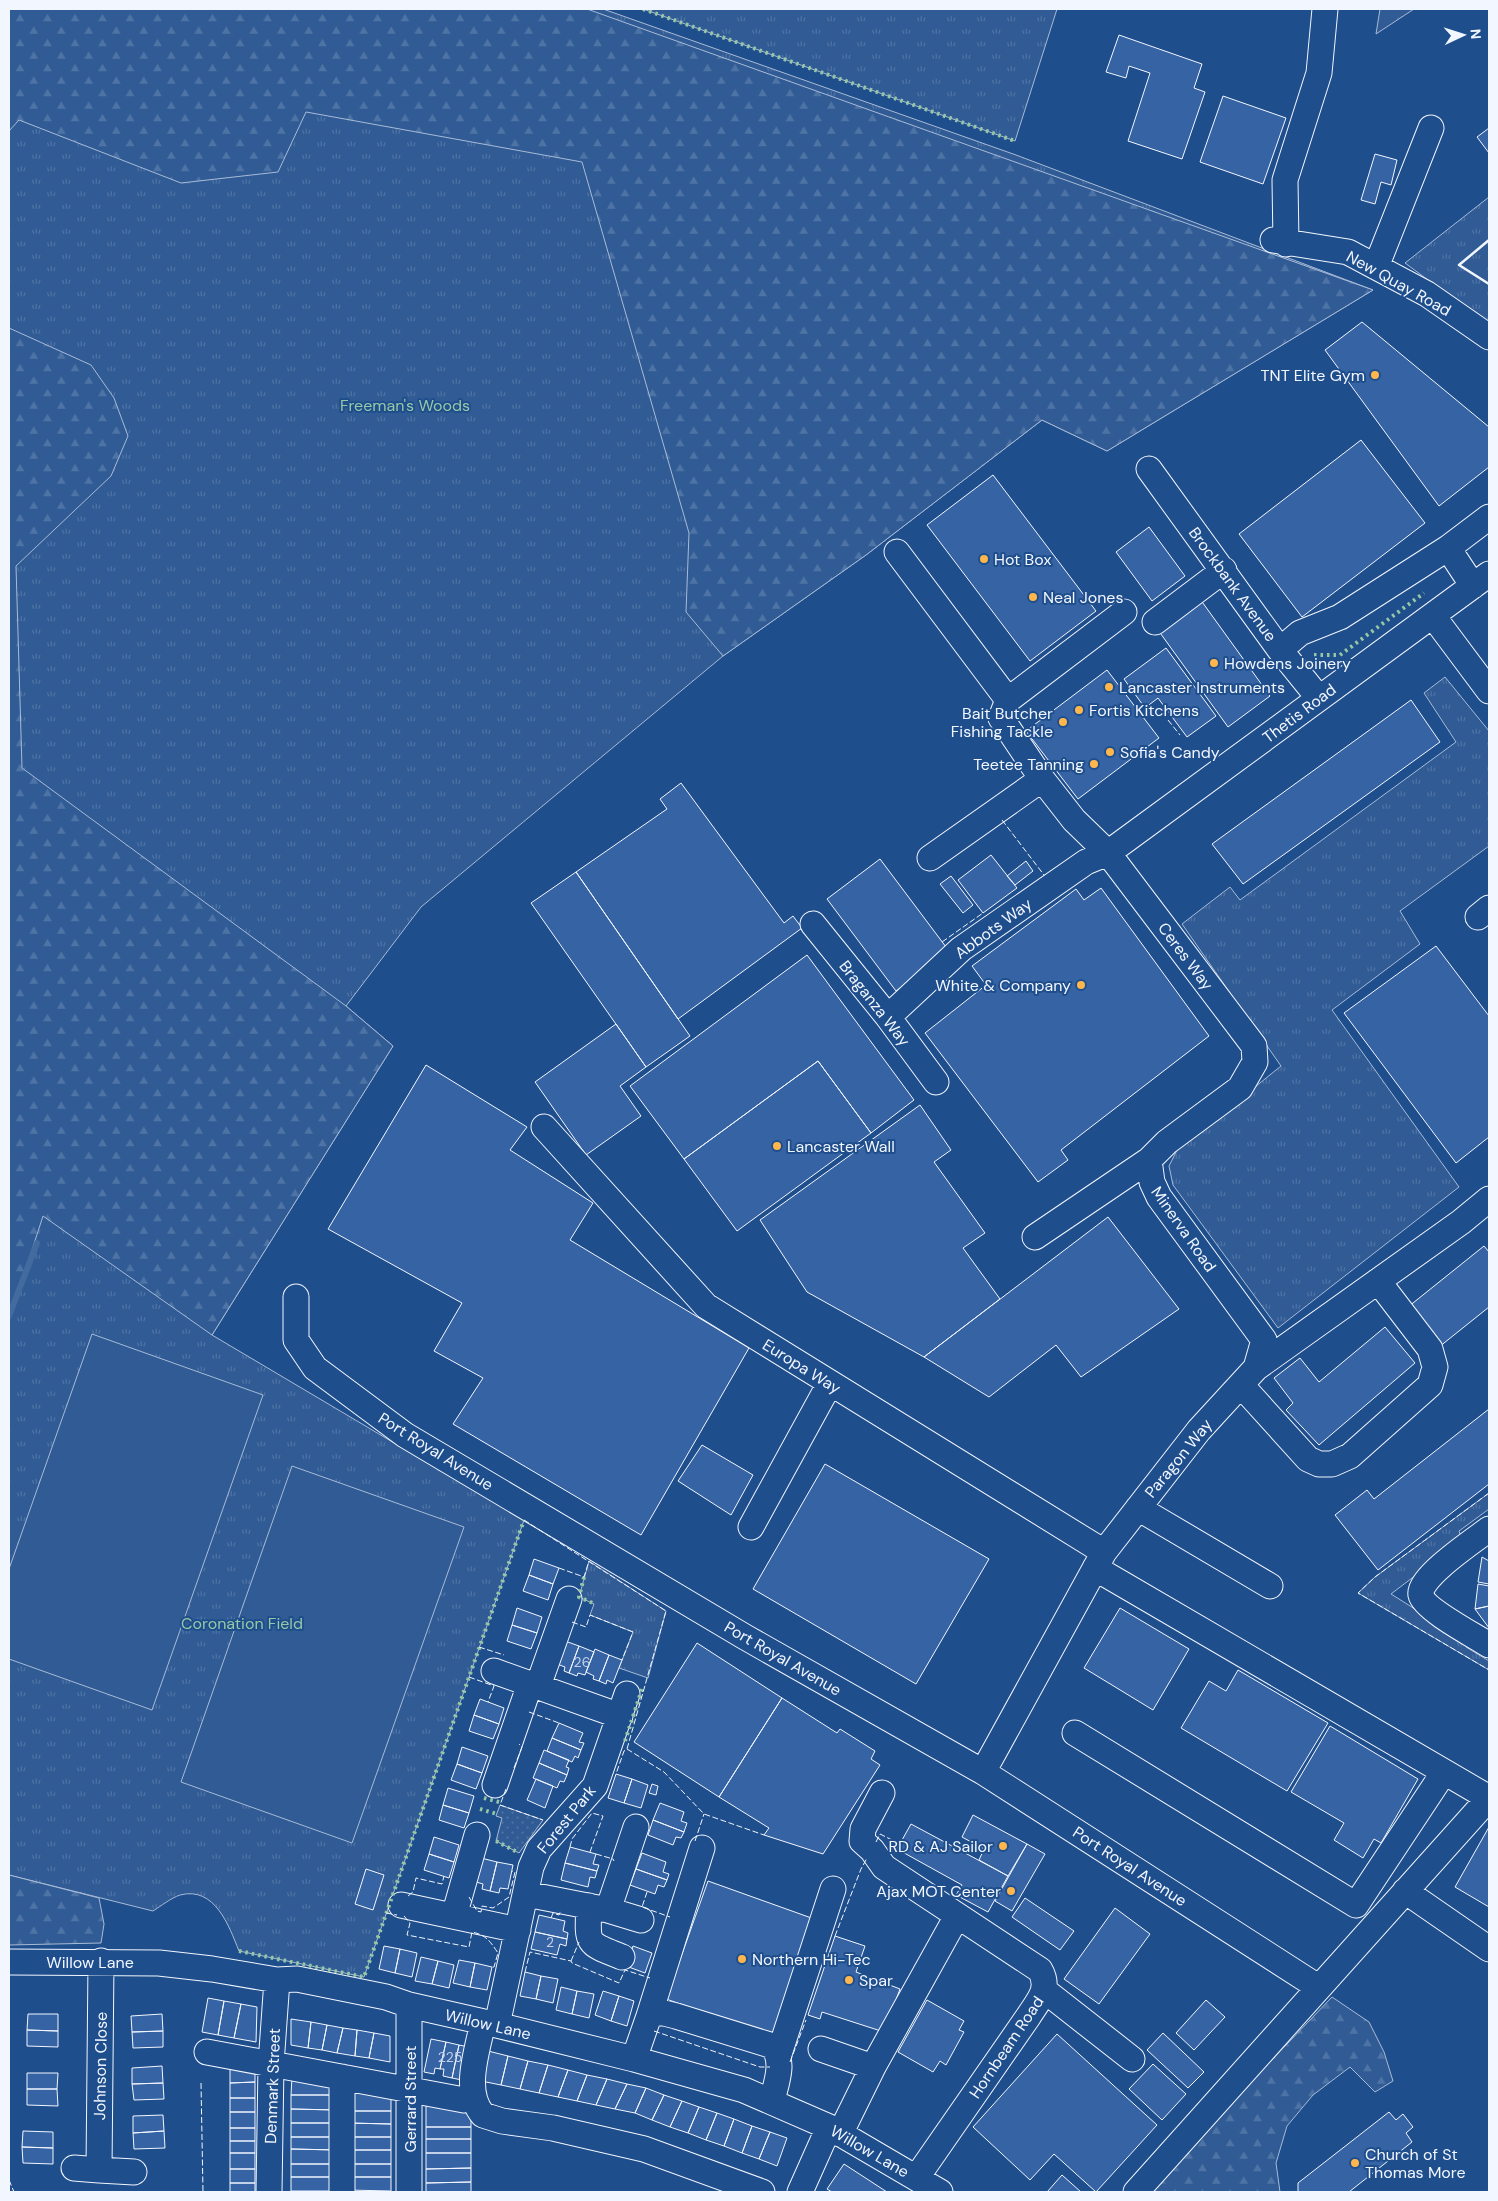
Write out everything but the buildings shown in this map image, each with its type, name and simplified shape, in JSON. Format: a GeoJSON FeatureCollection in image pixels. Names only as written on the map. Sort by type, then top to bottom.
{"type":"FeatureCollection","features":[{"type":"Feature","properties":{"kind":"street","name":"New Quay Road"},"geometry":{"type":"LineString","coordinates":[[1325,9],[1319,73],[1285,180],[1279,242],[1348,252],[1427,294],[1489,337]]}},
{"type":"Feature","properties":{"kind":"street"},"geometry":{"type":"LineString","coordinates":[[1376,267],[1431,128]]}},
{"type":"Feature","properties":{"kind":"street","name":"Brockbank Avenue"},"geometry":{"type":"LineString","coordinates":[[1149,469],[1224,570],[1280,650],[1318,697]]}},
{"type":"Feature","properties":{"kind":"street"},"geometry":{"type":"LineString","coordinates":[[1280,650],[1300,634],[1340,617],[1448,548],[1489,517]]}},
{"type":"Feature","properties":{"kind":"street"},"geometry":{"type":"LineString","coordinates":[[1448,548],[1481,580]]}},
{"type":"Feature","properties":{"kind":"street"},"geometry":{"type":"LineString","coordinates":[[897,552],[1008,700],[1124,612]]}},
{"type":"Feature","properties":{"kind":"street"},"geometry":{"type":"LineString","coordinates":[[1155,622],[1224,570]]}},
{"type":"Feature","properties":{"kind":"street","name":"Thetis Road"},"geometry":{"type":"LineString","coordinates":[[1108,853],[1271,735],[1318,697],[1481,580]]}},
{"type":"Feature","properties":{"kind":"street"},"geometry":{"type":"LineString","coordinates":[[1433,616],[1489,691]]}},
{"type":"Feature","properties":{"kind":"street","name":"Ceres Way"},"geometry":{"type":"LineString","coordinates":[[1008,700],[1001,718],[1042,779],[1074,820],[1108,853],[1254,1046],[1255,1062],[1240,1088],[1167,1142],[1149,1160]]}},
{"type":"Feature","properties":{"kind":"street"},"geometry":{"type":"LineString","coordinates":[[930,858],[1042,779]]}},
{"type":"Feature","properties":{"kind":"street","name":"Abbots Way"},"geometry":{"type":"LineString","coordinates":[[888,1017],[961,949],[1086,862],[1108,853]]}},
{"type":"Feature","properties":{"kind":"street","name":"Braganza Way"},"geometry":{"type":"LineString","coordinates":[[813,924],[888,1017],[936,1082]]}},
{"type":"Feature","properties":{"kind":"street","name":"Europa Way"},"geometry":{"type":"LineString","coordinates":[[544,1127],[706,1306],[830,1383],[1099,1560],[1489,1798],[1406,1891]]}},
{"type":"Feature","properties":{"kind":"street"},"geometry":{"type":"LineString","coordinates":[[1035,1237],[1149,1160]]}},
{"type":"Feature","properties":{"kind":"street","name":"Minerva Road"},"geometry":{"type":"LineString","coordinates":[[1149,1160],[1152,1182],[1159,1197],[1264,1340],[1249,1377]]}},
{"type":"Feature","properties":{"kind":"street","name":"Paragon Way"},"geometry":{"type":"LineString","coordinates":[[983,1772],[1099,1560],[1199,1430],[1249,1377],[1461,1222],[1489,1199]]}},
{"type":"Feature","properties":{"kind":"street"},"geometry":{"type":"LineString","coordinates":[[1249,1377],[1308,1459],[1319,1464],[1332,1464],[1350,1456],[1430,1385],[1435,1367],[1430,1349],[1378,1281]]}},
{"type":"Feature","properties":{"kind":"street","name":"Port Royal Avenue"},"geometry":{"type":"LineString","coordinates":[[296,1297],[296,1340],[315,1368],[405,1435],[745,1637],[983,1772],[1318,1987]]}},
{"type":"Feature","properties":{"kind":"street"},"geometry":{"type":"LineString","coordinates":[[751,1527],[830,1383]]}},
{"type":"Feature","properties":{"kind":"street"},"geometry":{"type":"LineString","coordinates":[[1138,1508],[1270,1586]]}},
{"type":"Feature","properties":{"kind":"street"},"geometry":{"type":"LineString","coordinates":[[1489,1529],[1439,1567],[1422,1586],[1420,1593],[1422,1598],[1440,1614],[1489,1644]]}},
{"type":"Feature","properties":{"kind":"street"},"geometry":{"type":"LineString","coordinates":[[495,1785],[569,1599]]}},
{"type":"Feature","properties":{"kind":"street","name":"Forest Park"},"geometry":{"type":"LineString","coordinates":[[494,1671],[534,1685],[623,1704],[595,1786],[539,1849],[531,1867],[518,1930],[473,2080],[476,2101],[483,2115],[502,2121],[553,2128],[644,2149],[762,2192]]}},
{"type":"Feature","properties":{"kind":"street"},"geometry":{"type":"LineString","coordinates":[[1074,1733],[1356,1905],[1444,1772]]}},
{"type":"Feature","properties":{"kind":"street","name":"Hornbeam Road"},"geometry":{"type":"LineString","coordinates":[[882,1793],[863,1829],[862,1840],[884,1867],[1040,1970],[1045,1980],[1044,1990],[1028,2017],[917,2177]]}},
{"type":"Feature","properties":{"kind":"street"},"geometry":{"type":"LineString","coordinates":[[622,1957],[594,1947],[589,1940],[598,1908],[636,1827]]}},
{"type":"Feature","properties":{"kind":"street"},"geometry":{"type":"LineString","coordinates":[[454,1916],[477,1835]]}},
{"type":"Feature","properties":{"kind":"street"},"geometry":{"type":"LineString","coordinates":[[634,2059],[702,1848]]}},
{"type":"Feature","properties":{"kind":"street"},"geometry":{"type":"LineString","coordinates":[[772,2101],[780,2070],[779,2054],[833,1889]]}},
{"type":"Feature","properties":{"kind":"street"},"geometry":{"type":"LineString","coordinates":[[1136,2192],[1406,1891],[1489,1949]]}},
{"type":"Feature","properties":{"kind":"street"},"geometry":{"type":"LineString","coordinates":[[526,1894],[598,1908],[641,1920]]}},
{"type":"Feature","properties":{"kind":"street"},"geometry":{"type":"LineString","coordinates":[[401,1905],[518,1930]]}},
{"type":"Feature","properties":{"kind":"street"},"geometry":{"type":"LineString","coordinates":[[800,2192],[874,2067],[957,1916]]}},
{"type":"Feature","properties":{"kind":"street","name":"Willow Lane"},"geometry":{"type":"LineString","coordinates":[[9,1962],[101,1961],[159,1963],[212,1969],[276,1980],[297,1979],[386,1996],[409,2005],[634,2059],[744,2090],[835,2130],[940,2192]]}},
{"type":"Feature","properties":{"kind":"street","name":"Johnson Close"},"geometry":{"type":"LineString","coordinates":[[99,2170],[101,1961]]}},
{"type":"Feature","properties":{"kind":"street","name":"Denmark Street"},"geometry":{"type":"LineString","coordinates":[[269,2192],[271,2064],[276,1980]]}},
{"type":"Feature","properties":{"kind":"street"},"geometry":{"type":"LineString","coordinates":[[1044,1990],[1132,2059]]}},
{"type":"Feature","properties":{"kind":"street","name":"Gerrard Street"},"geometry":{"type":"LineString","coordinates":[[409,2005],[409,2192]]}},
{"type":"Feature","properties":{"kind":"street"},"geometry":{"type":"LineString","coordinates":[[649,2016],[660,2012],[676,2016],[772,2046],[779,2054]]}},
{"type":"Feature","properties":{"kind":"street"},"geometry":{"type":"LineString","coordinates":[[821,2049],[874,2067]]}},
{"type":"Feature","properties":{"kind":"street"},"geometry":{"type":"LineString","coordinates":[[207,2052],[464,2100]]}},
{"type":"Feature","properties":{"kind":"street"},"geometry":{"type":"LineString","coordinates":[[342,2077],[342,2192]]}},
{"type":"Feature","properties":{"kind":"street"},"geometry":{"type":"LineString","coordinates":[[74,2168],[134,2172]]}},
{"type":"Feature","properties":{"kind":"green space","name":"Freeman's Woods"},"geometry":{"type":"Polygon","coordinates":[[[9,9],[603,9],[1016,155],[1373,290],[1107,451],[1042,420],[866,555],[723,656],[421,907],[346,1006],[393,1046],[212,1335],[524,1520],[364,1977],[239,1951],[219,1910],[203,1896],[192,1894],[180,1895],[153,1911],[9,1875],[9,9]]]}},
{"type":"Feature","properties":{"kind":"green space"},"geometry":{"type":"Polygon","coordinates":[[[9,9],[587,9],[1373,290],[1107,451],[1042,420],[866,555],[723,656],[686,612],[689,533],[582,162],[306,112],[278,172],[181,183],[19,120],[9,131],[9,9]]]}},
{"type":"Feature","properties":{"kind":"green space"},"geometry":{"type":"Polygon","coordinates":[[[643,9],[1057,9],[1015,141],[643,9]]]}},
{"type":"Feature","properties":{"kind":"green space"},"geometry":{"type":"Polygon","coordinates":[[[1380,9],[1414,9],[1376,34],[1380,9]]]}},
{"type":"Feature","properties":{"kind":"green space"},"geometry":{"type":"Polygon","coordinates":[[[1489,197],[1489,325],[1405,263],[1489,197]]]}},
{"type":"Feature","properties":{"kind":"green space"},"geometry":{"type":"Polygon","coordinates":[[[9,328],[91,365],[114,398],[128,436],[111,476],[16,566],[22,768],[346,1006],[393,1046],[212,1335],[43,1216],[9,1321],[9,328]]]}},
{"type":"Feature","properties":{"kind":"green space"},"geometry":{"type":"Polygon","coordinates":[[[1445,677],[1489,731],[1489,846],[1400,911],[1420,944],[1332,1010],[1459,1187],[1278,1328],[1173,1185],[1169,1166],[1177,1150],[1281,1066],[1182,924],[1230,887],[1240,900],[1456,742],[1424,693],[1445,677]]]}},
{"type":"Feature","properties":{"kind":"green space"},"geometry":{"type":"Polygon","coordinates":[[[92,1334],[263,1395],[152,1710],[9,1659],[9,1569],[92,1334]]]}},
{"type":"Feature","properties":{"kind":"green space","name":"Coronation Field"},"geometry":{"type":"Polygon","coordinates":[[[292,1466],[464,1527],[352,1843],[181,1782],[292,1466]]]}},
{"type":"Feature","properties":{"kind":"green space"},"geometry":{"type":"Polygon","coordinates":[[[1489,1493],[1489,1509],[1459,1531],[1462,1540],[1391,1594],[1466,1641],[1466,1647],[1489,1661],[1489,1670],[1358,1593],[1375,1577],[1489,1493]]]}},
{"type":"Feature","properties":{"kind":"green space"},"geometry":{"type":"Polygon","coordinates":[[[589,1561],[666,1611],[648,1678],[619,1668],[633,1632],[590,1615],[594,1604],[579,1597],[589,1561]]]}},
{"type":"Feature","properties":{"kind":"green space"},"geometry":{"type":"Polygon","coordinates":[[[500,1805],[543,1820],[519,1853],[496,1841],[502,1818],[496,1816],[500,1805]]]}},
{"type":"Feature","properties":{"kind":"green space"},"geometry":{"type":"Polygon","coordinates":[[[9,1875],[99,1898],[104,1924],[101,1943],[9,1945],[9,1875]]]}},
{"type":"Feature","properties":{"kind":"green space"},"geometry":{"type":"Polygon","coordinates":[[[1332,1997],[1369,2022],[1384,2052],[1393,2081],[1375,2092],[1350,2067],[1313,2095],[1287,2126],[1276,2163],[1280,2192],[1149,2192],[1220,2114],[1332,1997]]]}},
{"type":"Feature","properties":{"kind":"waterway"},"geometry":{"type":"LineString","coordinates":[[9,1316],[37,1243]]}},
{"type":"Feature","properties":{"kind":"hedge"},"geometry":{"type":"LineString","coordinates":[[643,9],[1015,141]]}},
{"type":"Feature","properties":{"kind":"hedge"},"geometry":{"type":"LineString","coordinates":[[1314,655],[1340,655],[1424,593]]}},
{"type":"Feature","properties":{"kind":"hedge"},"geometry":{"type":"LineString","coordinates":[[239,1951],[364,1977],[524,1520]]}},
{"type":"Feature","properties":{"kind":"hedge"},"geometry":{"type":"LineString","coordinates":[[584,1577],[579,1597],[595,1604]]}},
{"type":"Feature","properties":{"kind":"hedge"},"geometry":{"type":"LineString","coordinates":[[625,1741],[643,1686]]}},
{"type":"Feature","properties":{"kind":"hedge"},"geometry":{"type":"LineString","coordinates":[[484,1798],[499,1802]]}},
{"type":"Feature","properties":{"kind":"hedge"},"geometry":{"type":"LineString","coordinates":[[480,1809],[497,1814]]}},
{"type":"Feature","properties":{"kind":"hedge"},"geometry":{"type":"LineString","coordinates":[[496,1841],[519,1853]]}},
{"type":"Feature","properties":{"kind":"fence"},"geometry":{"type":"LineString","coordinates":[[1168,720],[1180,735]]}},
{"type":"Feature","properties":{"kind":"fence"},"geometry":{"type":"LineString","coordinates":[[1002,820],[1044,875]]}},
{"type":"Feature","properties":{"kind":"fence"},"geometry":{"type":"LineString","coordinates":[[942,942],[983,913]]}},
{"type":"Feature","properties":{"kind":"fence"},"geometry":{"type":"LineString","coordinates":[[1489,1493],[1375,1577],[1358,1593],[1489,1670]]}},
{"type":"Feature","properties":{"kind":"fence"},"geometry":{"type":"LineString","coordinates":[[524,1520],[666,1611],[627,1749],[624,1751],[616,1774]]}},
{"type":"Feature","properties":{"kind":"fence"},"geometry":{"type":"LineString","coordinates":[[559,1568],[584,1577],[589,1561]]}},
{"type":"Feature","properties":{"kind":"fence"},"geometry":{"type":"LineString","coordinates":[[572,1622],[586,1627],[590,1615],[633,1632],[622,1660]]}},
{"type":"Feature","properties":{"kind":"fence"},"geometry":{"type":"LineString","coordinates":[[479,1647],[504,1655]]}},
{"type":"Feature","properties":{"kind":"fence"},"geometry":{"type":"LineString","coordinates":[[469,1677],[494,1686],[488,1702]]}},
{"type":"Feature","properties":{"kind":"fence"},"geometry":{"type":"LineString","coordinates":[[529,1712],[559,1723]]}},
{"type":"Feature","properties":{"kind":"fence"},"geometry":{"type":"LineString","coordinates":[[514,1768],[522,1747],[519,1744]]}},
{"type":"Feature","properties":{"kind":"fence"},"geometry":{"type":"LineString","coordinates":[[627,1749],[664,1772],[704,1814],[764,1835]]}},
{"type":"Feature","properties":{"kind":"fence"},"geometry":{"type":"LineString","coordinates":[[506,1789],[500,1805],[543,1820]]}},
{"type":"Feature","properties":{"kind":"fence"},"geometry":{"type":"LineString","coordinates":[[570,1847],[572,1839],[592,1813],[603,1816],[590,1852]]}},
{"type":"Feature","properties":{"kind":"fence"},"geometry":{"type":"LineString","coordinates":[[695,1841],[704,1814]]}},
{"type":"Feature","properties":{"kind":"fence"},"geometry":{"type":"LineString","coordinates":[[876,1842],[880,1834],[900,1844]]}},
{"type":"Feature","properties":{"kind":"fence"},"geometry":{"type":"LineString","coordinates":[[596,1854],[613,1859],[614,1861]]}},
{"type":"Feature","properties":{"kind":"fence"},"geometry":{"type":"LineString","coordinates":[[835,1936],[867,1858]]}},
{"type":"Feature","properties":{"kind":"fence"},"geometry":{"type":"LineString","coordinates":[[469,1897],[477,1911],[481,1912],[482,1906],[493,1908],[509,1897],[515,1872],[512,1871]]}},
{"type":"Feature","properties":{"kind":"fence"},"geometry":{"type":"LineString","coordinates":[[408,1896],[413,1892],[416,1878],[442,1884],[444,1876]]}},
{"type":"Feature","properties":{"kind":"fence"},"geometry":{"type":"LineString","coordinates":[[647,1892],[642,1907],[670,1917]]}},
{"type":"Feature","properties":{"kind":"fence"},"geometry":{"type":"LineString","coordinates":[[551,1918],[553,1913],[559,1915],[561,1910]]}},
{"type":"Feature","properties":{"kind":"fence"},"geometry":{"type":"LineString","coordinates":[[386,1913],[397,1915]]}},
{"type":"Feature","properties":{"kind":"fence"},"geometry":{"type":"LineString","coordinates":[[404,1916],[410,1923],[407,1935],[469,1947],[472,1932],[484,1937],[498,1953],[494,1967],[492,1967]]}},
{"type":"Feature","properties":{"kind":"fence"},"geometry":{"type":"LineString","coordinates":[[571,1961],[579,1942]]}},
{"type":"Feature","properties":{"kind":"fence"},"geometry":{"type":"LineString","coordinates":[[525,1972],[530,1952],[571,1961],[619,1983],[625,1970],[650,1978]]}},
{"type":"Feature","properties":{"kind":"fence"},"geometry":{"type":"LineString","coordinates":[[790,2062],[806,2020]]}},
{"type":"Feature","properties":{"kind":"fence"},"geometry":{"type":"LineString","coordinates":[[654,2031],[760,2067],[770,2067]]}},
{"type":"Feature","properties":{"kind":"fence"},"geometry":{"type":"LineString","coordinates":[[201,2083],[203,2192]]}},
{"type":"Feature","properties":{"kind":"fence"},"geometry":{"type":"LineString","coordinates":[[9,2180],[14,2192]]}},
{"type":"Feature","properties":{"kind":"wall"},"geometry":{"type":"LineString","coordinates":[[1489,240],[1459,265],[1489,284]]}},
{"type":"Feature","properties":{"kind":"place","name":"TNT Elite Gym"},"geometry":{"type":"Point","coordinates":[1375,375]}},
{"type":"Feature","properties":{"kind":"place","name":"Hot Box"},"geometry":{"type":"Point","coordinates":[984,559]}},
{"type":"Feature","properties":{"kind":"place","name":"Neal Jones"},"geometry":{"type":"Point","coordinates":[1033,597]}},
{"type":"Feature","properties":{"kind":"place","name":"Howdens Joinery"},"geometry":{"type":"Point","coordinates":[1214,663]}},
{"type":"Feature","properties":{"kind":"place","name":"Lancaster Instruments"},"geometry":{"type":"Point","coordinates":[1109,687]}},
{"type":"Feature","properties":{"kind":"place","name":"Fortis Kitchens"},"geometry":{"type":"Point","coordinates":[1079,710]}},
{"type":"Feature","properties":{"kind":"place","name":"Bait Butcher Fishing Tackle"},"geometry":{"type":"Point","coordinates":[1063,722]}},
{"type":"Feature","properties":{"kind":"place","name":"Sofia's Candy"},"geometry":{"type":"Point","coordinates":[1110,752]}},
{"type":"Feature","properties":{"kind":"place","name":"Teetee Tanning"},"geometry":{"type":"Point","coordinates":[1094,764]}},
{"type":"Feature","properties":{"kind":"place","name":"White & Company"},"geometry":{"type":"Point","coordinates":[1081,985]}},
{"type":"Feature","properties":{"kind":"place","name":"Lancaster Wall"},"geometry":{"type":"Point","coordinates":[777,1146]}},
{"type":"Feature","properties":{"kind":"place","name":"RD & AJ Sailor"},"geometry":{"type":"Point","coordinates":[1003,1846]}},
{"type":"Feature","properties":{"kind":"place","name":"Ajax MOT Center"},"geometry":{"type":"Point","coordinates":[1011,1891]}},
{"type":"Feature","properties":{"kind":"place","name":"Northern Hi-Tec"},"geometry":{"type":"Point","coordinates":[742,1959]}},
{"type":"Feature","properties":{"kind":"place","name":"Spar"},"geometry":{"type":"Point","coordinates":[849,1980]}},
{"type":"Feature","properties":{"kind":"place","name":"Church of St Thomas More"},"geometry":{"type":"Point","coordinates":[1355,2163]}}]}
